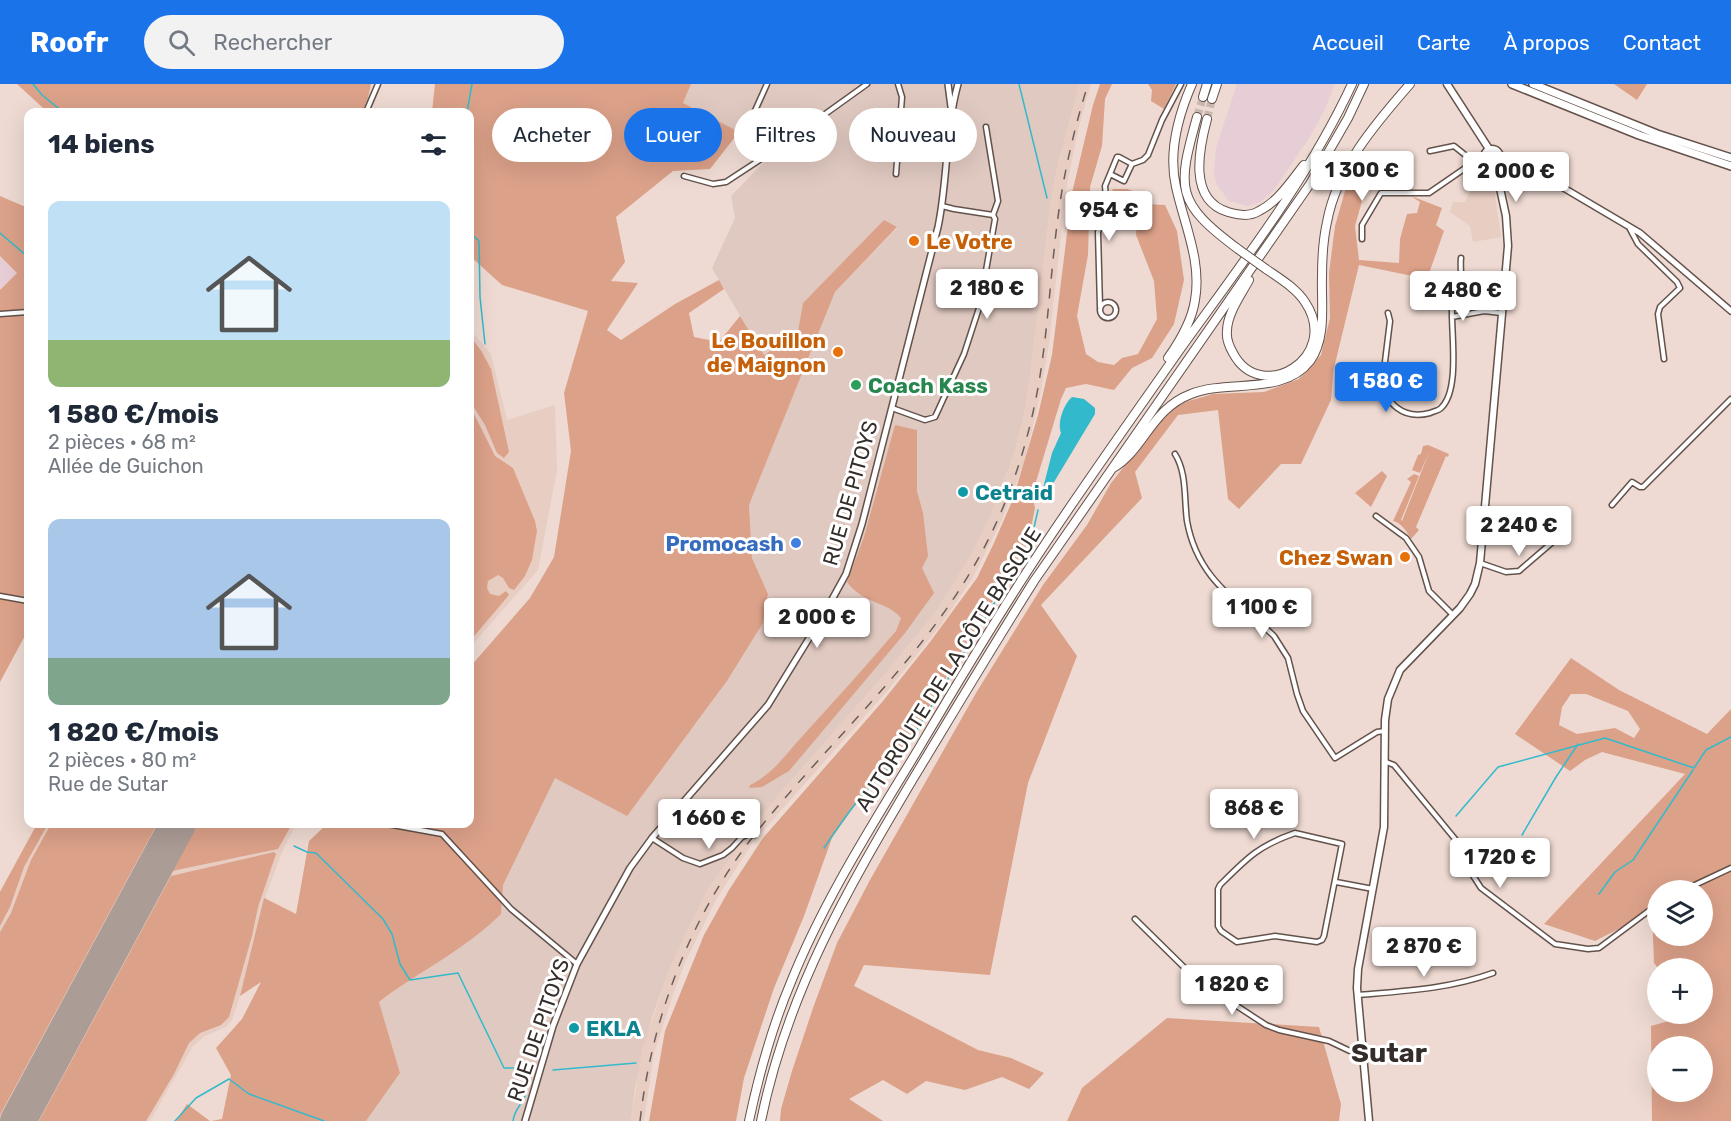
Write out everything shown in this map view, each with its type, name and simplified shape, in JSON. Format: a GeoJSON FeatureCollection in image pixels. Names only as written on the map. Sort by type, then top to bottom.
{"type":"FeatureCollection","features":[{"type":"Feature","properties":{"kind":"highway"},"geometry":{"type":"LineString","coordinates":[[1150,392],[1187,325],[1196,300],[1197,271],[1175,185],[1173,158],[1175,136],[1183,105],[1192,84]]}},
{"type":"Feature","properties":{"kind":"highway"},"geometry":{"type":"LineString","coordinates":[[1203,97],[1208,84]]}},
{"type":"Feature","properties":{"kind":"highway"},"geometry":{"type":"LineString","coordinates":[[1212,99],[1216,84]]}},
{"type":"Feature","properties":{"kind":"highway","name":"AUTOROUTE DE LA CÔTE BASQUE"},"geometry":{"type":"LineString","coordinates":[[749,1121],[772,1033],[790,982],[851,861],[1030,566],[1301,178],[1352,84]]}},
{"type":"Feature","properties":{"kind":"highway","name":"AUTOROUTE DE LA CÔTE BASQUE"},"geometry":{"type":"LineString","coordinates":[[761,1121],[783,1035],[826,932],[857,874],[991,649],[1061,542],[1262,255],[1333,146],[1364,84]]}},
{"type":"Feature","properties":{"kind":"highway"},"geometry":{"type":"LineString","coordinates":[[1110,471],[1123,463],[1161,413],[1191,393],[1288,378],[1300,371],[1311,360],[1318,348],[1321,332],[1324,244],[1334,194],[1341,176],[1358,150],[1410,84]]}},
{"type":"Feature","properties":{"kind":"highway"},"geometry":{"type":"LineString","coordinates":[[1512,84],[1639,135],[1731,166]]}},
{"type":"Feature","properties":{"kind":"highway"},"geometry":{"type":"LineString","coordinates":[[1533,84],[1647,130],[1731,158]]}},
{"type":"Feature","properties":{"kind":"highway"},"geometry":{"type":"LineString","coordinates":[[1197,117],[1186,158],[1184,179],[1186,194],[1193,208],[1202,220],[1238,249],[1266,269],[1305,301],[1313,318],[1315,334],[1311,351],[1299,365],[1287,374],[1266,375],[1251,372],[1237,361],[1229,345],[1226,330],[1232,312],[1262,255]]}},
{"type":"Feature","properties":{"kind":"highway"},"geometry":{"type":"LineString","coordinates":[[1207,119],[1199,149],[1199,176],[1202,187],[1213,205],[1241,216],[1258,212],[1273,202],[1323,140]]}},
{"type":"Feature","properties":{"kind":"main road"},"geometry":{"type":"LineString","coordinates":[[1447,84],[1489,149]]}},
{"type":"Feature","properties":{"kind":"main road"},"geometry":{"type":"LineString","coordinates":[[1452,84],[1455,98]]}},
{"type":"Feature","properties":{"kind":"main road"},"geometry":{"type":"LineString","coordinates":[[1489,149],[1496,149],[1501,156],[1496,165],[1490,165],[1485,161],[1484,156],[1489,149]]}},
{"type":"Feature","properties":{"kind":"main road"},"geometry":{"type":"LineString","coordinates":[[1369,1121],[1357,995],[1358,969],[1384,827],[1385,731],[1388,699],[1395,678],[1408,660],[1453,615],[1470,594],[1480,563],[1508,246],[1506,216],[1496,165]]}},
{"type":"Feature","properties":{"kind":"street"},"geometry":{"type":"LineString","coordinates":[[369,108],[378,84]]}},
{"type":"Feature","properties":{"kind":"street"},"geometry":{"type":"LineString","coordinates":[[756,108],[767,84]]}},
{"type":"Feature","properties":{"kind":"street"},"geometry":{"type":"LineString","coordinates":[[834,108],[867,84]]}},
{"type":"Feature","properties":{"kind":"street"},"geometry":{"type":"LineString","coordinates":[[896,174],[902,97],[898,84]]}},
{"type":"Feature","properties":{"kind":"street"},"geometry":{"type":"LineString","coordinates":[[948,84],[951,108]]}},
{"type":"Feature","properties":{"kind":"street"},"geometry":{"type":"LineString","coordinates":[[952,108],[957,84]]}},
{"type":"Feature","properties":{"kind":"street"},"geometry":{"type":"LineString","coordinates":[[1110,174],[1124,181],[1132,164],[1143,160],[1148,155],[1162,120],[1181,84]]}},
{"type":"Feature","properties":{"kind":"street"},"geometry":{"type":"LineString","coordinates":[[892,408],[925,420],[935,417],[964,354],[980,305],[995,227],[993,215],[998,201],[986,127]]}},
{"type":"Feature","properties":{"kind":"street"},"geometry":{"type":"LineString","coordinates":[[1430,151],[1454,146],[1474,162]]}},
{"type":"Feature","properties":{"kind":"street"},"geometry":{"type":"LineString","coordinates":[[1501,156],[1535,171],[1640,233],[1731,312]]}},
{"type":"Feature","properties":{"kind":"street"},"geometry":{"type":"LineString","coordinates":[[1100,307],[1108,302],[1114,304],[1116,311],[1113,317],[1106,318],[1101,314],[1100,307],[1098,232],[1107,208],[1105,186],[1117,158],[1132,164]]}},
{"type":"Feature","properties":{"kind":"street"},"geometry":{"type":"LineString","coordinates":[[1362,239],[1362,225],[1381,193],[1429,193],[1474,162],[1485,161]]}},
{"type":"Feature","properties":{"kind":"street"},"geometry":{"type":"LineString","coordinates":[[684,176],[713,184],[726,182],[757,162]]}},
{"type":"Feature","properties":{"kind":"street","name":"RUE DE PITOYS"},"geometry":{"type":"LineString","coordinates":[[525,1121],[553,1026],[577,964],[630,868],[652,838],[768,705],[835,595],[855,549],[892,408],[942,206],[946,162]]}},
{"type":"Feature","properties":{"kind":"street"},"geometry":{"type":"LineString","coordinates":[[942,206],[993,215]]}},
{"type":"Feature","properties":{"kind":"street"},"geometry":{"type":"LineString","coordinates":[[1626,224],[1638,244],[1677,282],[1680,288],[1660,307],[1658,314],[1664,359]]}},
{"type":"Feature","properties":{"kind":"street"},"geometry":{"type":"LineString","coordinates":[[1388,313],[1390,321],[1383,387],[1392,404],[1398,409],[1413,415],[1438,410],[1451,392],[1452,305],[1461,278],[1461,258]]}},
{"type":"Feature","properties":{"kind":"street"},"geometry":{"type":"LineString","coordinates":[[1452,316],[1484,311],[1503,313]]}},
{"type":"Feature","properties":{"kind":"street"},"geometry":{"type":"LineString","coordinates":[[0,314],[24,312]]}},
{"type":"Feature","properties":{"kind":"street"},"geometry":{"type":"LineString","coordinates":[[1612,505],[1632,482],[1640,487],[1643,486],[1731,399]]}},
{"type":"Feature","properties":{"kind":"street"},"geometry":{"type":"LineString","coordinates":[[1174,454],[1181,464],[1193,543],[1204,566],[1219,588],[1274,636],[1280,644],[1288,658],[1303,711],[1335,758],[1377,732],[1385,731]]}},
{"type":"Feature","properties":{"kind":"street"},"geometry":{"type":"LineString","coordinates":[[1376,516],[1406,538],[1419,557],[1429,591],[1453,615]]}},
{"type":"Feature","properties":{"kind":"street"},"geometry":{"type":"LineString","coordinates":[[1480,563],[1506,572],[1519,571],[1555,540]]}},
{"type":"Feature","properties":{"kind":"street"},"geometry":{"type":"LineString","coordinates":[[0,596],[24,600]]}},
{"type":"Feature","properties":{"kind":"street"},"geometry":{"type":"LineString","coordinates":[[1386,762],[1394,765],[1460,845],[1461,857],[1481,888],[1555,944],[1588,949],[1599,948],[1647,912]]}},
{"type":"Feature","properties":{"kind":"street"},"geometry":{"type":"LineString","coordinates":[[414,828],[442,834],[510,909],[577,964]]}},
{"type":"Feature","properties":{"kind":"street"},"geometry":{"type":"LineString","coordinates":[[1295,833],[1339,842],[1343,848],[1336,882],[1324,936],[1317,942],[1275,936],[1237,942],[1221,931],[1218,926],[1218,889],[1220,885],[1252,853],[1272,841],[1295,833]]}},
{"type":"Feature","properties":{"kind":"street"},"geometry":{"type":"LineString","coordinates":[[652,838],[683,858],[700,864],[723,855],[741,837],[754,835]]}},
{"type":"Feature","properties":{"kind":"street"},"geometry":{"type":"LineString","coordinates":[[1705,880],[1731,868]]}},
{"type":"Feature","properties":{"kind":"street"},"geometry":{"type":"LineString","coordinates":[[1336,882],[1373,889]]}},
{"type":"Feature","properties":{"kind":"street"},"geometry":{"type":"LineString","coordinates":[[1135,918],[1197,980],[1266,1025],[1329,1041],[1363,1055]]}},
{"type":"Feature","properties":{"kind":"street"},"geometry":{"type":"LineString","coordinates":[[1357,995],[1439,988],[1471,981],[1493,973]]}},
{"type":"Feature","properties":{"kind":"shaded area"},"geometry":{"type":"Polygon","coordinates":[[[17,84],[371,84],[364,108],[43,108],[17,84]]]}},
{"type":"Feature","properties":{"kind":"shaded area"},"geometry":{"type":"Polygon","coordinates":[[[435,84],[691,84],[683,103],[693,108],[624,108],[624,162],[715,162],[710,169],[673,171],[616,217],[625,262],[611,281],[638,283],[607,330],[621,340],[675,304],[719,280],[724,289],[689,313],[694,337],[719,342],[740,316],[764,355],[798,331],[803,303],[884,220],[897,227],[835,292],[749,505],[752,558],[768,594],[763,623],[727,681],[627,816],[555,778],[503,885],[501,914],[472,939],[379,1002],[400,1073],[366,1121],[211,1121],[222,1119],[231,1075],[216,1048],[242,1019],[261,982],[240,996],[264,898],[296,914],[309,841],[323,828],[474,828],[474,662],[530,598],[554,557],[571,451],[564,393],[588,311],[502,285],[474,260],[474,108],[432,108],[435,84]]]}},
{"type":"Feature","properties":{"kind":"shaded area"},"geometry":{"type":"Polygon","coordinates":[[[691,84],[1080,84],[1058,163],[1051,201],[1030,377],[1024,415],[1013,457],[989,519],[973,552],[936,612],[776,798],[710,886],[683,939],[652,1017],[635,1088],[631,1121],[366,1121],[400,1073],[379,1002],[501,914],[502,885],[555,778],[691,730],[727,681],[763,623],[768,594],[752,558],[749,505],[835,292],[897,228],[884,221],[803,303],[798,331],[763,355],[712,268],[735,218],[731,196],[764,162],[837,162],[837,108],[734,108],[734,130],[722,124],[722,108],[692,108],[683,103],[691,84]]]}},
{"type":"Feature","properties":{"kind":"shaded area"},"geometry":{"type":"Polygon","coordinates":[[[1080,84],[1091,84],[1078,130],[1066,190],[1049,344],[1040,396],[1024,463],[1001,522],[972,579],[940,626],[889,689],[761,833],[752,828],[936,612],[973,552],[989,519],[1013,457],[1024,414],[1051,201],[1058,163],[1080,84]]]}},
{"type":"Feature","properties":{"kind":"shaded area"},"geometry":{"type":"Polygon","coordinates":[[[1100,84],[1112,84],[1105,99],[1102,146],[1090,187],[1088,255],[1077,316],[1086,354],[1098,362],[1114,365],[1122,358],[1138,354],[1157,319],[1154,281],[1136,235],[1138,211],[1119,201],[1112,189],[1127,189],[1139,193],[1144,204],[1165,205],[1177,231],[1184,280],[1174,324],[1152,358],[1132,368],[1114,390],[1086,384],[1066,388],[1032,495],[1035,508],[1028,543],[900,757],[871,782],[832,838],[804,916],[774,988],[744,1078],[736,1121],[649,1121],[665,1031],[704,935],[729,890],[763,838],[883,701],[930,642],[977,578],[994,543],[1013,499],[1038,415],[1052,355],[1072,193],[1100,84]]]}},
{"type":"Feature","properties":{"kind":"shaded area"},"geometry":{"type":"Polygon","coordinates":[[[1148,84],[1176,84],[1164,109],[1151,101],[1152,90],[1148,84]]]}},
{"type":"Feature","properties":{"kind":"shaded area"},"geometry":{"type":"Polygon","coordinates":[[[1237,84],[1335,84],[1324,111],[1308,140],[1273,191],[1260,202],[1248,206],[1229,201],[1217,185],[1214,174],[1216,148],[1237,84]]]}},
{"type":"Feature","properties":{"kind":"shaded area"},"geometry":{"type":"Polygon","coordinates":[[[1614,84],[1647,84],[1637,100],[1614,84]]]}},
{"type":"Feature","properties":{"kind":"shaded area"},"geometry":{"type":"Polygon","coordinates":[[[722,123],[734,129],[734,138],[722,154],[722,123]]]}},
{"type":"Feature","properties":{"kind":"shaded area"},"geometry":{"type":"Polygon","coordinates":[[[1351,170],[1369,176],[1355,226],[1359,260],[1399,263],[1400,239],[1407,214],[1417,213],[1420,202],[1411,196],[1442,208],[1436,225],[1444,231],[1427,279],[1359,265],[1333,372],[1331,400],[1301,464],[1281,464],[1239,509],[1228,499],[1218,410],[1178,415],[1135,472],[1142,498],[1041,605],[1077,656],[1028,783],[990,975],[864,965],[854,986],[978,1050],[1011,1058],[1044,1073],[1029,1089],[1002,1077],[965,1090],[926,1081],[907,1094],[883,1080],[849,1099],[883,1121],[780,1121],[781,1109],[792,1071],[837,943],[976,693],[1043,585],[1087,525],[1111,483],[1161,420],[1178,404],[1213,394],[1264,392],[1299,379],[1321,355],[1330,318],[1329,273],[1335,226],[1351,170]]]}},
{"type":"Feature","properties":{"kind":"shaded area"},"geometry":{"type":"Polygon","coordinates":[[[1475,181],[1480,184],[1493,182],[1501,237],[1473,242],[1470,226],[1450,212],[1453,202],[1465,202],[1475,181]]]}},
{"type":"Feature","properties":{"kind":"shaded area"},"geometry":{"type":"Polygon","coordinates":[[[0,196],[24,206],[24,637],[0,682],[0,290],[17,273],[0,256],[0,196]]]}},
{"type":"Feature","properties":{"kind":"shaded area"},"geometry":{"type":"Polygon","coordinates":[[[0,256],[17,273],[0,290],[0,256]]]}},
{"type":"Feature","properties":{"kind":"shaded area"},"geometry":{"type":"Polygon","coordinates":[[[474,334],[491,354],[507,420],[555,405],[557,470],[538,570],[474,642],[474,334]]]}},
{"type":"Feature","properties":{"kind":"shaded area"},"geometry":{"type":"Polygon","coordinates":[[[474,341],[491,369],[509,452],[504,458],[497,453],[485,425],[474,407],[474,341]]]}},
{"type":"Feature","properties":{"kind":"shaded area"},"geometry":{"type":"Polygon","coordinates":[[[474,414],[495,456],[513,468],[537,531],[532,560],[525,576],[514,590],[509,588],[503,578],[498,575],[488,581],[487,588],[490,594],[499,596],[506,591],[509,595],[474,636],[474,414]]]}},
{"type":"Feature","properties":{"kind":"shaded area"},"geometry":{"type":"Polygon","coordinates":[[[895,425],[917,430],[917,491],[923,513],[928,556],[922,568],[934,593],[905,633],[789,771],[762,787],[749,788],[781,761],[896,631],[901,618],[895,612],[860,595],[847,582],[864,537],[895,425]]]}},
{"type":"Feature","properties":{"kind":"shaded area"},"geometry":{"type":"Polygon","coordinates":[[[1428,445],[1449,454],[1448,457],[1446,456],[1416,527],[1419,530],[1411,539],[1402,526],[1393,521],[1411,482],[1407,479],[1414,474],[1419,476],[1402,521],[1430,450],[1420,473],[1412,470],[1423,446],[1428,445]]]}},
{"type":"Feature","properties":{"kind":"shaded area"},"geometry":{"type":"Polygon","coordinates":[[[1382,471],[1387,476],[1371,507],[1355,493],[1382,471]]]}},
{"type":"Feature","properties":{"kind":"shaded area"},"geometry":{"type":"Polygon","coordinates":[[[1571,658],[1619,690],[1707,734],[1731,709],[1731,1121],[1652,1121],[1652,1102],[1713,1102],[1713,1036],[1651,1036],[1651,1026],[1713,1024],[1713,958],[1654,958],[1653,946],[1713,946],[1713,880],[1647,880],[1647,915],[1595,941],[1544,924],[1685,774],[1602,752],[1585,760],[1570,771],[1515,734],[1571,658]],[[1571,694],[1562,707],[1559,725],[1577,734],[1615,728],[1634,738],[1640,729],[1628,711],[1586,694],[1571,694]]]}},
{"type":"Feature","properties":{"kind":"shaded area"},"geometry":{"type":"Polygon","coordinates":[[[35,828],[294,828],[282,852],[265,898],[296,914],[262,980],[240,996],[232,1020],[226,1027],[205,1036],[193,1046],[150,1121],[0,1121],[0,892],[35,828]]]}},
{"type":"Feature","properties":{"kind":"shaded area"},"geometry":{"type":"Polygon","coordinates":[[[35,828],[46,828],[24,867],[10,907],[0,926],[0,892],[35,828]]]}},
{"type":"Feature","properties":{"kind":"shaded area"},"geometry":{"type":"Polygon","coordinates":[[[49,828],[155,828],[0,1115],[0,932],[11,913],[31,860],[49,828]]]}},
{"type":"Feature","properties":{"kind":"shaded area"},"geometry":{"type":"Polygon","coordinates":[[[196,828],[290,828],[278,849],[172,871],[196,828]]]}},
{"type":"Feature","properties":{"kind":"shaded area"},"geometry":{"type":"Polygon","coordinates":[[[745,837],[753,842],[716,900],[686,960],[674,992],[654,1053],[644,1121],[631,1121],[642,1050],[667,976],[710,886],[745,837]]]}},
{"type":"Feature","properties":{"kind":"shaded area"},"geometry":{"type":"Polygon","coordinates":[[[274,852],[276,854],[258,907],[229,1017],[221,1025],[200,1033],[189,1043],[174,1074],[146,1121],[39,1121],[171,876],[274,852]]]}},
{"type":"Feature","properties":{"kind":"shaded area"},"geometry":{"type":"Polygon","coordinates":[[[1167,1018],[1319,1027],[1341,1104],[1339,1121],[1067,1121],[1082,1088],[1167,1018]]]}},
{"type":"Feature","properties":{"kind":"shaded area"},"geometry":{"type":"Polygon","coordinates":[[[187,1104],[210,1121],[176,1121],[187,1104]]]}},
{"type":"Feature","properties":{"kind":"water"},"geometry":{"type":"Polygon","coordinates":[[[1072,397],[1084,399],[1095,408],[1095,414],[1042,499],[1052,453],[1061,433],[1062,414],[1072,397]]]}},
{"type":"Feature","properties":{"kind":"waterway"},"geometry":{"type":"LineString","coordinates":[[33,84],[58,108]]}},
{"type":"Feature","properties":{"kind":"waterway"},"geometry":{"type":"LineString","coordinates":[[468,108],[472,84]]}},
{"type":"Feature","properties":{"kind":"waterway"},"geometry":{"type":"LineString","coordinates":[[1019,84],[1047,198]]}},
{"type":"Feature","properties":{"kind":"waterway"},"geometry":{"type":"LineString","coordinates":[[0,233],[24,254]]}},
{"type":"Feature","properties":{"kind":"waterway"},"geometry":{"type":"LineString","coordinates":[[474,237],[479,241],[480,297],[485,344]]}},
{"type":"Feature","properties":{"kind":"waterway"},"geometry":{"type":"LineString","coordinates":[[824,848],[858,800],[899,759],[1025,553],[1031,541],[1038,510]]}},
{"type":"Feature","properties":{"kind":"waterway"},"geometry":{"type":"LineString","coordinates":[[1456,816],[1498,767],[1605,738],[1694,768],[1706,750],[1731,737]]}},
{"type":"Feature","properties":{"kind":"waterway"},"geometry":{"type":"LineString","coordinates":[[1522,835],[1578,744]]}},
{"type":"Feature","properties":{"kind":"waterway"},"geometry":{"type":"LineString","coordinates":[[1599,894],[1615,872],[1633,860],[1693,770]]}},
{"type":"Feature","properties":{"kind":"waterway"},"geometry":{"type":"LineString","coordinates":[[294,846],[316,853],[383,919],[392,934],[400,964],[410,980],[458,973],[504,1068],[527,1068]]}},
{"type":"Feature","properties":{"kind":"waterway"},"geometry":{"type":"LineString","coordinates":[[553,1070],[636,1063]]}},
{"type":"Feature","properties":{"kind":"waterway"},"geometry":{"type":"LineString","coordinates":[[175,1121],[196,1098],[229,1079],[249,1094],[324,1121]]}},
{"type":"Feature","properties":{"kind":"waterway"},"geometry":{"type":"LineString","coordinates":[[513,1121],[526,1095],[527,1081]]}},
{"type":"Feature","properties":{"kind":"taxiway"},"geometry":{"type":"LineString","coordinates":[[16,1121],[23,1112]]}},
{"type":"Feature","properties":{"kind":"runway"},"geometry":{"type":"LineString","coordinates":[[18,1121],[176,828]]}},
{"type":"Feature","properties":{"kind":"tunnel"},"geometry":{"type":"LineString","coordinates":[[1197,117],[1203,97]]}},
{"type":"Feature","properties":{"kind":"tunnel"},"geometry":{"type":"LineString","coordinates":[[1207,119],[1212,99]]}},
{"type":"Feature","properties":{"kind":"railway"},"geometry":{"type":"LineString","coordinates":[[640,1121],[654,1042],[665,1004],[695,930],[714,895],[735,861],[759,829],[915,651],[944,613],[992,532],[1008,496],[1021,458],[1035,401],[1062,188],[1088,84]]}},
{"type":"Feature","properties":{"kind":"place","name":"Le Votre"},"geometry":{"type":"Point","coordinates":[914,241]}},
{"type":"Feature","properties":{"kind":"place","name":"Le Bouillon de Maignon"},"geometry":{"type":"Point","coordinates":[838,352]}},
{"type":"Feature","properties":{"kind":"place","name":"Coach Kass"},"geometry":{"type":"Point","coordinates":[856,385]}},
{"type":"Feature","properties":{"kind":"place","name":"Cetraid"},"geometry":{"type":"Point","coordinates":[963,492]}},
{"type":"Feature","properties":{"kind":"place","name":"Promocash"},"geometry":{"type":"Point","coordinates":[796,543]}},
{"type":"Feature","properties":{"kind":"place","name":"Chez Swan"},"geometry":{"type":"Point","coordinates":[1405,557]}},
{"type":"Feature","properties":{"kind":"place","name":"EKLA"},"geometry":{"type":"Point","coordinates":[574,1028]}},
{"type":"Feature","properties":{"kind":"district","name":"Sutar"},"geometry":{"type":"Point","coordinates":[1389,1053]}}]}
